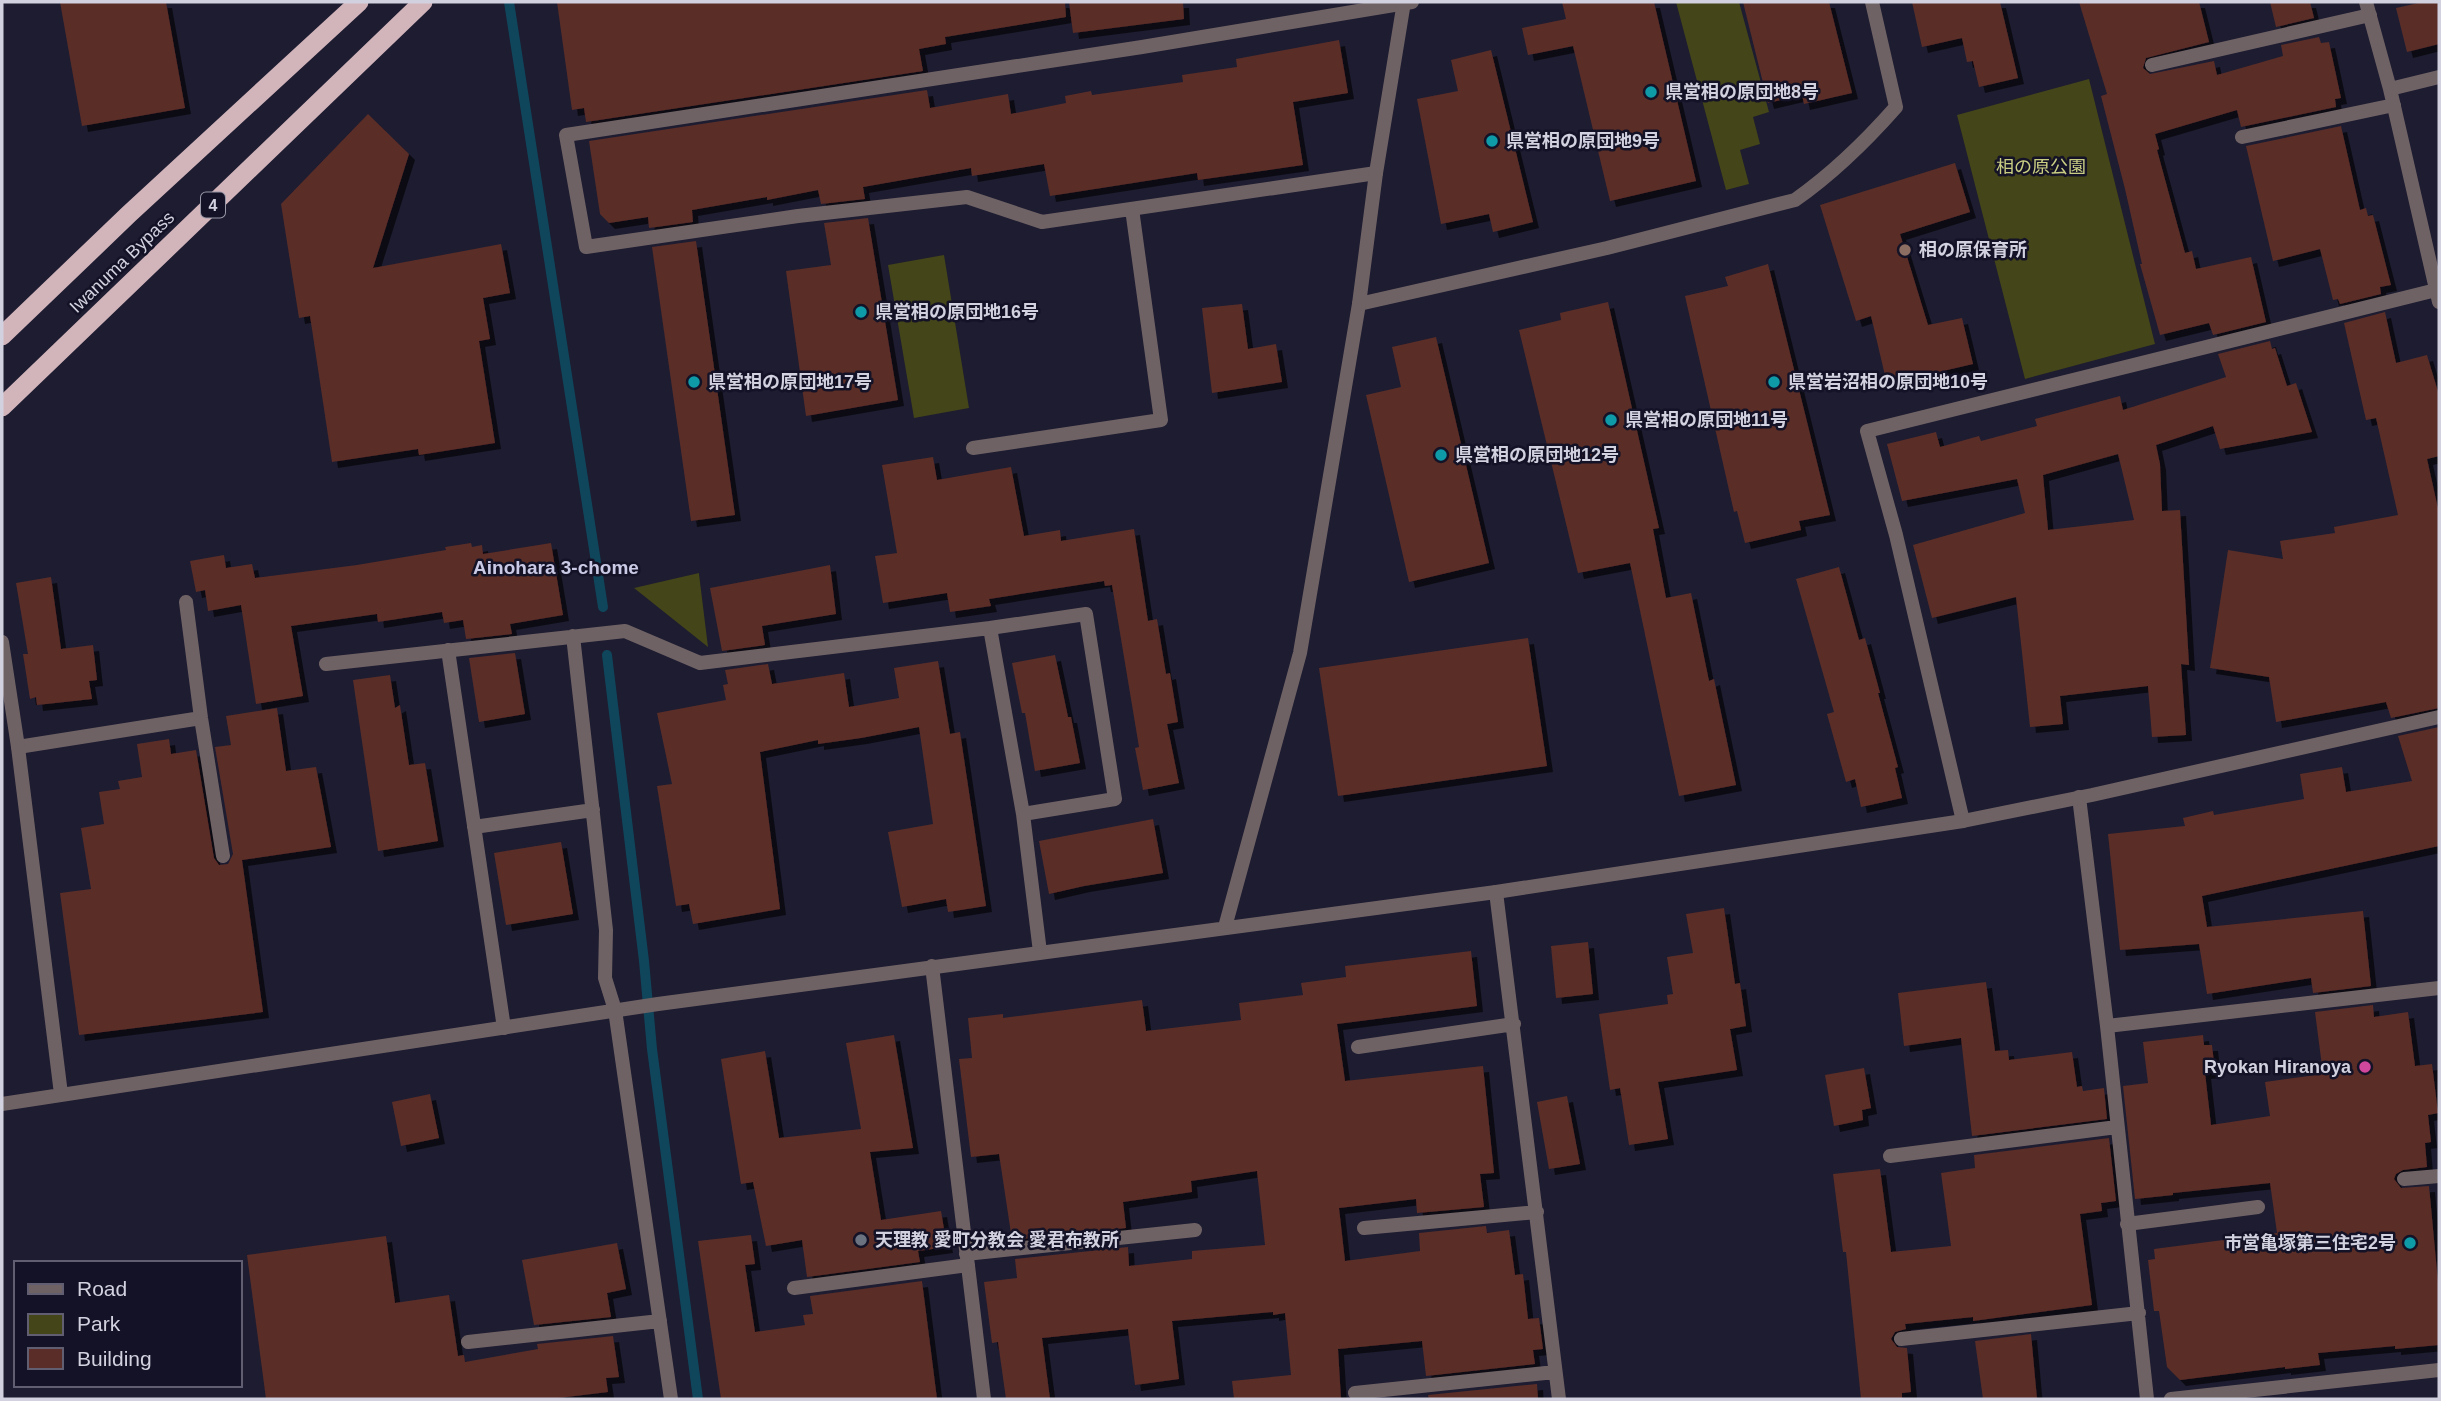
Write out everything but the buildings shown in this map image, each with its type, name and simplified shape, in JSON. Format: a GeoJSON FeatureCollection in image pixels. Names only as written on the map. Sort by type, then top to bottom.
{"type":"FeatureCollection","features":[{"type":"Feature","properties":{"kind":"highway","name":"Iwanuma Bypass"},"geometry":{"type":"LineString","coordinates":[[2,336],[129,214],[359,2]]}},
{"type":"Feature","properties":{"kind":"highway","name":"Iwanuma Bypass"},"geometry":{"type":"LineString","coordinates":[[2,407],[423,2]]}},
{"type":"Feature","properties":{"kind":"street"},"geometry":{"type":"LineString","coordinates":[[1225,927],[1300,653],[1359,304],[1376,173],[1406,2],[1142,47],[566,135],[586,247],[798,216],[967,197],[1042,222],[1376,173]]}},
{"type":"Feature","properties":{"kind":"street"},"geometry":{"type":"LineString","coordinates":[[1359,304],[1607,248],[1795,200],[1817,185],[1871,135],[1896,107],[1872,2]]}},
{"type":"Feature","properties":{"kind":"street"},"geometry":{"type":"LineString","coordinates":[[1963,821],[1896,535],[1867,431],[2438,296],[2394,105],[2368,8],[2152,65]]}},
{"type":"Feature","properties":{"kind":"street"},"geometry":{"type":"LineString","coordinates":[[2390,89],[2439,77]]}},
{"type":"Feature","properties":{"kind":"street"},"geometry":{"type":"LineString","coordinates":[[2242,137],[2394,105]]}},
{"type":"Feature","properties":{"kind":"street"},"geometry":{"type":"LineString","coordinates":[[973,448],[1161,420],[1132,209]]}},
{"type":"Feature","properties":{"kind":"street"},"geometry":{"type":"LineString","coordinates":[[186,602],[223,856]]}},
{"type":"Feature","properties":{"kind":"street"},"geometry":{"type":"LineString","coordinates":[[326,664],[625,631],[700,663],[1086,614],[1115,799],[1023,814]]}},
{"type":"Feature","properties":{"kind":"street"},"geometry":{"type":"LineString","coordinates":[[990,628],[1023,814],[1040,952]]}},
{"type":"Feature","properties":{"kind":"street"},"geometry":{"type":"LineString","coordinates":[[573,636],[606,930],[605,978],[615,1010],[671,1399]]}},
{"type":"Feature","properties":{"kind":"street"},"geometry":{"type":"LineString","coordinates":[[2,642],[18,747],[61,1094]]}},
{"type":"Feature","properties":{"kind":"street"},"geometry":{"type":"LineString","coordinates":[[448,650],[504,1028]]}},
{"type":"Feature","properties":{"kind":"street"},"geometry":{"type":"LineString","coordinates":[[2,1104],[615,1010],[1496,892],[1963,821],[2439,717]]}},
{"type":"Feature","properties":{"kind":"street"},"geometry":{"type":"LineString","coordinates":[[18,747],[201,718]]}},
{"type":"Feature","properties":{"kind":"street"},"geometry":{"type":"LineString","coordinates":[[2079,797],[2107,1026],[2147,1399]]}},
{"type":"Feature","properties":{"kind":"street"},"geometry":{"type":"LineString","coordinates":[[474,827],[593,810]]}},
{"type":"Feature","properties":{"kind":"street"},"geometry":{"type":"LineString","coordinates":[[1496,892],[1559,1399]]}},
{"type":"Feature","properties":{"kind":"street"},"geometry":{"type":"LineString","coordinates":[[932,966],[984,1399]]}},
{"type":"Feature","properties":{"kind":"street"},"geometry":{"type":"LineString","coordinates":[[2107,1026],[2439,988]]}},
{"type":"Feature","properties":{"kind":"street"},"geometry":{"type":"LineString","coordinates":[[1358,1047],[1514,1024]]}},
{"type":"Feature","properties":{"kind":"street"},"geometry":{"type":"LineString","coordinates":[[1890,1156],[2117,1127]]}},
{"type":"Feature","properties":{"kind":"street"},"geometry":{"type":"LineString","coordinates":[[2404,1180],[2439,1176]]}},
{"type":"Feature","properties":{"kind":"street"},"geometry":{"type":"LineString","coordinates":[[2127,1224],[2258,1207]]}},
{"type":"Feature","properties":{"kind":"street"},"geometry":{"type":"LineString","coordinates":[[1364,1228],[1536,1212]]}},
{"type":"Feature","properties":{"kind":"street"},"geometry":{"type":"LineString","coordinates":[[794,1288],[967,1260],[1195,1230]]}},
{"type":"Feature","properties":{"kind":"street"},"geometry":{"type":"LineString","coordinates":[[1901,1339],[2139,1313]]}},
{"type":"Feature","properties":{"kind":"street"},"geometry":{"type":"LineString","coordinates":[[468,1342],[660,1321]]}},
{"type":"Feature","properties":{"kind":"street"},"geometry":{"type":"LineString","coordinates":[[2171,1399],[2439,1370]]}},
{"type":"Feature","properties":{"kind":"street"},"geometry":{"type":"LineString","coordinates":[[1355,1393],[1555,1372]]}},
{"type":"Feature","properties":{"kind":"green space"},"geometry":{"type":"Polygon","coordinates":[[[1676,2],[1739,2],[1769,112],[1753,117],[1760,144],[1740,150],[1749,184],[1726,190],[1676,2]]]}},
{"type":"Feature","properties":{"kind":"green space","name":"相の原公園"},"geometry":{"type":"Polygon","coordinates":[[[2089,79],[2155,344],[2025,379],[1957,115],[2089,79]]]}},
{"type":"Feature","properties":{"kind":"green space"},"geometry":{"type":"Polygon","coordinates":[[[944,255],[969,408],[914,418],[888,265],[944,255]]]}},
{"type":"Feature","properties":{"kind":"green space"},"geometry":{"type":"Polygon","coordinates":[[[699,574],[708,647],[634,588],[699,574]]]}},
{"type":"Feature","properties":{"kind":"waterway"},"geometry":{"type":"LineString","coordinates":[[509,2],[603,607]]}},
{"type":"Feature","properties":{"kind":"waterway"},"geometry":{"type":"LineString","coordinates":[[607,655],[652,1049],[698,1399]]}},
{"type":"Feature","properties":{"kind":"place","name":"県営相の原団地8号"},"geometry":{"type":"Point","coordinates":[1651,92]}},
{"type":"Feature","properties":{"kind":"place","name":"県営相の原団地9号"},"geometry":{"type":"Point","coordinates":[1492,141]}},
{"type":"Feature","properties":{"kind":"place","name":"相の原保育所"},"geometry":{"type":"Point","coordinates":[1905,250]}},
{"type":"Feature","properties":{"kind":"place","name":"県営相の原団地16号"},"geometry":{"type":"Point","coordinates":[861,312]}},
{"type":"Feature","properties":{"kind":"place","name":"県営相の原団地17号"},"geometry":{"type":"Point","coordinates":[694,382]}},
{"type":"Feature","properties":{"kind":"place","name":"県営岩沼相の原団地10号"},"geometry":{"type":"Point","coordinates":[1774,382]}},
{"type":"Feature","properties":{"kind":"place","name":"県営相の原団地11号"},"geometry":{"type":"Point","coordinates":[1611,420]}},
{"type":"Feature","properties":{"kind":"place","name":"県営相の原団地12号"},"geometry":{"type":"Point","coordinates":[1441,455]}},
{"type":"Feature","properties":{"kind":"place","name":"Ryokan Hiranoya"},"geometry":{"type":"Point","coordinates":[2365,1067]}},
{"type":"Feature","properties":{"kind":"place","name":"天理教 愛町分教会 愛君布教所"},"geometry":{"type":"Point","coordinates":[861,1240]}},
{"type":"Feature","properties":{"kind":"place","name":"市営亀塚第三住宅2号"},"geometry":{"type":"Point","coordinates":[2410,1243]}},
{"type":"Feature","properties":{"kind":"district","name":"Ainohara 3-chome"},"geometry":{"type":"Point","coordinates":[556,567]}}]}
